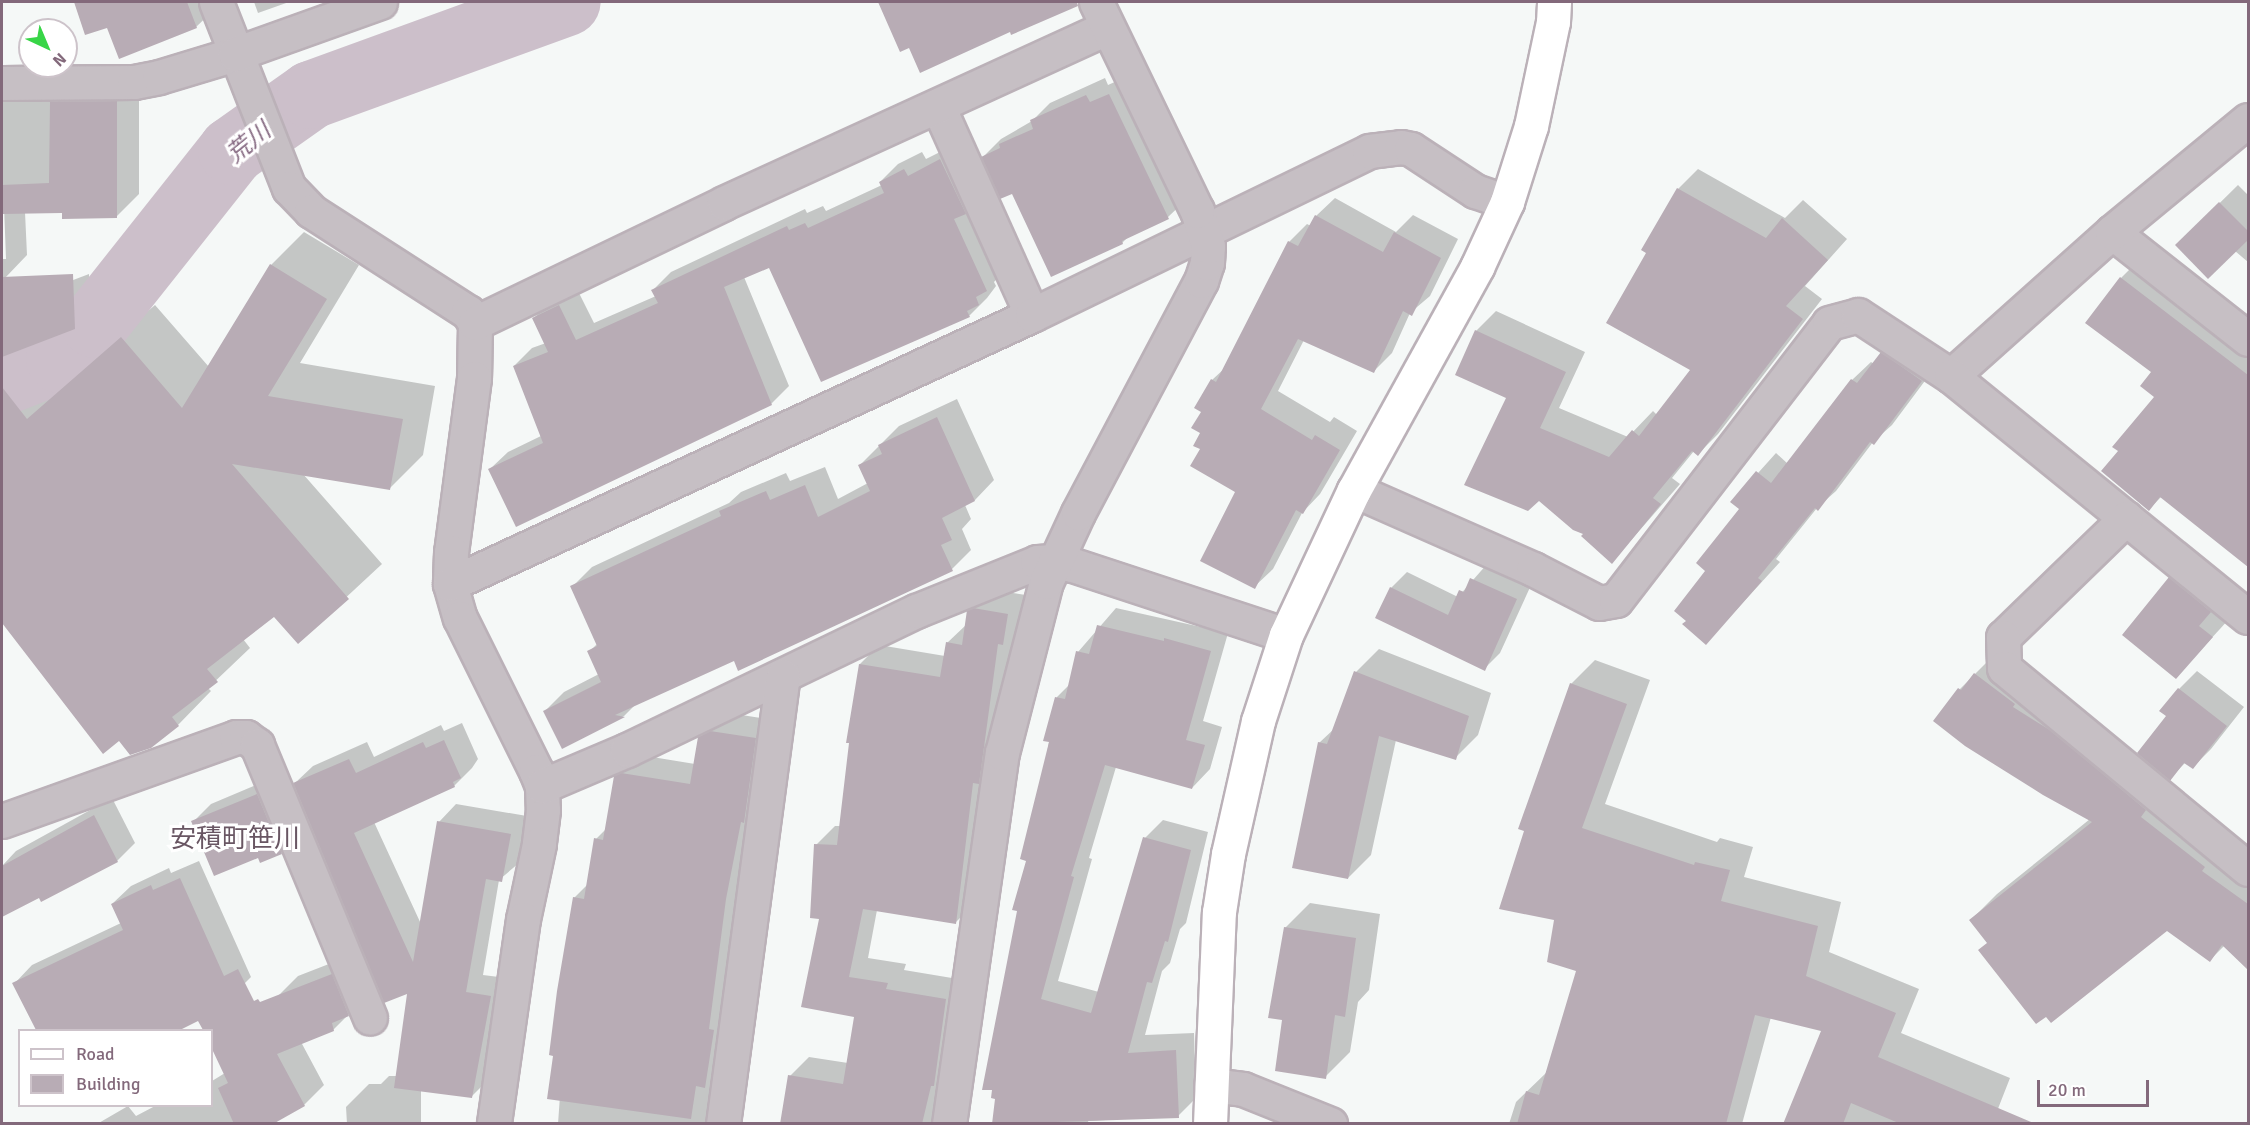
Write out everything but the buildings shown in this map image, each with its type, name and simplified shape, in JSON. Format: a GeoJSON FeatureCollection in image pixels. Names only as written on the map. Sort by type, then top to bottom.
{"type":"FeatureCollection","features":[{"type":"Feature","properties":{"kind":"street"},"geometry":{"type":"LineString","coordinates":[[216,2],[289,188],[311,211],[468,312],[475,323],[474,378],[451,552],[450,584],[460,618],[529,753],[542,786],[543,810],[539,844],[523,918],[494,1124]]}},
{"type":"Feature","properties":{"kind":"street"},"geometry":{"type":"LineString","coordinates":[[2,84],[134,82],[235,54],[380,2]]}},
{"type":"Feature","properties":{"kind":"street"},"geometry":{"type":"LineString","coordinates":[[1210,1124],[1219,912],[1228,854],[1258,720],[1286,635],[1354,490],[1477,267],[1507,202],[1532,126],[1553,22],[1554,2]]}},
{"type":"Feature","properties":{"kind":"street"},"geometry":{"type":"LineString","coordinates":[[475,323],[724,203],[938,105],[1101,15],[1205,232],[1208,246],[1207,263],[1201,281],[1055,561],[1030,637],[1002,753],[949,1124]]}},
{"type":"Feature","properties":{"kind":"street"},"geometry":{"type":"LineString","coordinates":[[938,105],[1032,315]]}},
{"type":"Feature","properties":{"kind":"street"},"geometry":{"type":"LineString","coordinates":[[1951,376],[2112,232],[2248,120]]}},
{"type":"Feature","properties":{"kind":"street"},"geometry":{"type":"LineString","coordinates":[[450,584],[1032,315],[1370,151],[1389,147],[1411,149],[1475,191],[1507,202]]}},
{"type":"Feature","properties":{"kind":"street"},"geometry":{"type":"LineString","coordinates":[[2112,232],[2248,339]]}},
{"type":"Feature","properties":{"kind":"street"},"geometry":{"type":"LineString","coordinates":[[1354,490],[1533,569],[1599,603],[1616,600],[1829,323],[1858,315],[1951,376],[2248,617]]}},
{"type":"Feature","properties":{"kind":"street"},"geometry":{"type":"LineString","coordinates":[[2126,518],[2003,637],[2004,669],[2248,869]]}},
{"type":"Feature","properties":{"kind":"street"},"geometry":{"type":"LineString","coordinates":[[542,786],[783,676],[916,611],[1037,562],[1055,561],[1286,635]]}},
{"type":"Feature","properties":{"kind":"street"},"geometry":{"type":"LineString","coordinates":[[723,1124],[783,676]]}},
{"type":"Feature","properties":{"kind":"street"},"geometry":{"type":"LineString","coordinates":[[2,821],[226,740],[246,737],[257,745],[370,1018]]}},
{"type":"Feature","properties":{"kind":"street"},"geometry":{"type":"LineString","coordinates":[[1211,1085],[1243,1089],[1330,1124]]}},
{"type":"Feature","properties":{"kind":"waterway","name":"荒川"},"geometry":{"type":"LineString","coordinates":[[2,382],[60,359],[95,324],[232,151],[311,95],[567,2]]}},
{"type":"Feature","properties":{"kind":"district","name":"安積町笹川"},"geometry":{"type":"Point","coordinates":[235,840]}}]}
